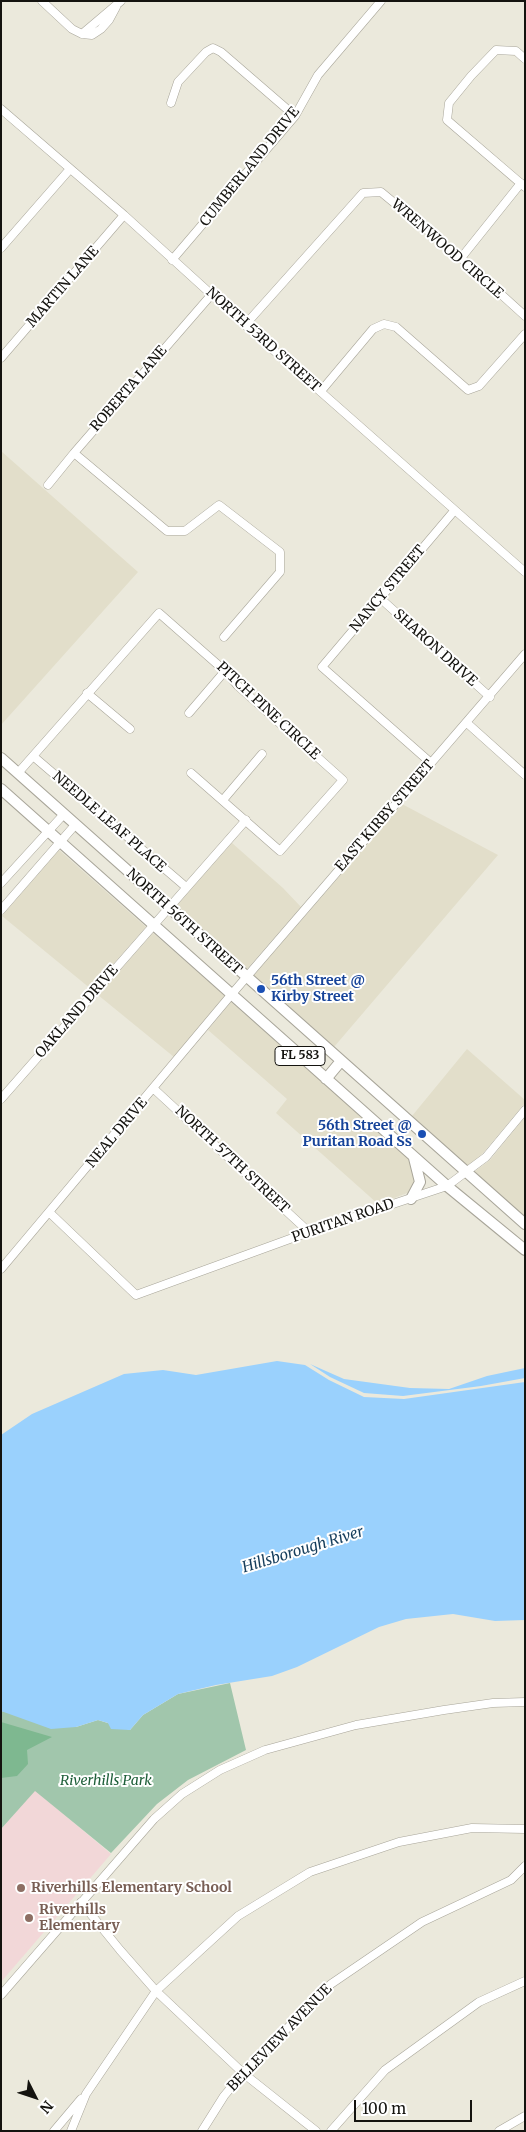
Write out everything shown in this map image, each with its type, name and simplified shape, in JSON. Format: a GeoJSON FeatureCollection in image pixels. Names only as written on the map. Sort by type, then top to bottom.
{"type":"FeatureCollection","features":[{"type":"Feature","properties":{"kind":"main road","name":"NORTH 56TH STREET"},"geometry":{"type":"LineString","coordinates":[[1,758],[466,1174],[525,1224]]}},
{"type":"Feature","properties":{"kind":"main road","name":"NORTH 56TH STREET"},"geometry":{"type":"LineString","coordinates":[[1,789],[413,1157],[525,1250]]}},
{"type":"Feature","properties":{"kind":"main road"},"geometry":{"type":"LineString","coordinates":[[326,1079],[341,1061]]}},
{"type":"Feature","properties":{"kind":"main road"},"geometry":{"type":"LineString","coordinates":[[411,1198],[420,1182],[413,1157]]}},
{"type":"Feature","properties":{"kind":"street"},"geometry":{"type":"LineString","coordinates":[[42,1],[72,29],[82,34],[92,35],[109,20],[118,4]]}},
{"type":"Feature","properties":{"kind":"street","name":"CUMBERLAND DRIVE"},"geometry":{"type":"LineString","coordinates":[[172,260],[295,116],[318,75],[380,1]]}},
{"type":"Feature","properties":{"kind":"street"},"geometry":{"type":"LineString","coordinates":[[171,103],[178,82],[206,52],[213,48],[221,52],[295,116]]}},
{"type":"Feature","properties":{"kind":"street"},"geometry":{"type":"LineString","coordinates":[[461,258],[523,185],[447,120],[448,104],[496,50],[516,51],[525,59]]}},
{"type":"Feature","properties":{"kind":"street","name":"NORTH 53RD STREET"},"geometry":{"type":"LineString","coordinates":[[1,109],[124,215],[245,325],[525,572]]}},
{"type":"Feature","properties":{"kind":"street"},"geometry":{"type":"LineString","coordinates":[[1,248],[70,169]]}},
{"type":"Feature","properties":{"kind":"street","name":"WRENWOOD CIRCLE"},"geometry":{"type":"LineString","coordinates":[[245,325],[363,194],[381,192],[461,258],[525,316]]}},
{"type":"Feature","properties":{"kind":"street","name":"MARTIN LANE"},"geometry":{"type":"LineString","coordinates":[[1,358],[124,215]]}},
{"type":"Feature","properties":{"kind":"street","name":"ROBERTA LANE"},"geometry":{"type":"LineString","coordinates":[[48,485],[212,294]]}},
{"type":"Feature","properties":{"kind":"street"},"geometry":{"type":"LineString","coordinates":[[322,391],[373,329],[384,324],[396,327],[468,390],[479,386],[525,334]]}},
{"type":"Feature","properties":{"kind":"street"},"geometry":{"type":"LineString","coordinates":[[74,453],[167,531],[185,531],[219,504],[280,552],[280,572],[224,637]]}},
{"type":"Feature","properties":{"kind":"street","name":"NANCY STREET"},"geometry":{"type":"LineString","coordinates":[[431,763],[322,667],[454,511]]}},
{"type":"Feature","properties":{"kind":"street","name":"SHARON DRIVE"},"geometry":{"type":"LineString","coordinates":[[381,599],[490,697]]}},
{"type":"Feature","properties":{"kind":"street","name":"PITCH PINE CIRCLE"},"geometry":{"type":"LineString","coordinates":[[18,773],[159,613],[343,780],[280,851],[246,820]]}},
{"type":"Feature","properties":{"kind":"street","name":"EAST KIRBY STREET"},"geometry":{"type":"LineString","coordinates":[[231,995],[431,763],[467,724],[525,654]]}},
{"type":"Feature","properties":{"kind":"street"},"geometry":{"type":"LineString","coordinates":[[189,712],[225,671]]}},
{"type":"Feature","properties":{"kind":"street"},"geometry":{"type":"LineString","coordinates":[[87,693],[130,730]]}},
{"type":"Feature","properties":{"kind":"street"},"geometry":{"type":"LineString","coordinates":[[467,724],[525,775]]}},
{"type":"Feature","properties":{"kind":"street"},"geometry":{"type":"LineString","coordinates":[[223,800],[262,754]]}},
{"type":"Feature","properties":{"kind":"street","name":"NEEDLE LEAF PLACE"},"geometry":{"type":"LineString","coordinates":[[33,756],[186,887]]}},
{"type":"Feature","properties":{"kind":"street"},"geometry":{"type":"LineString","coordinates":[[168,908],[246,820],[191,773]]}},
{"type":"Feature","properties":{"kind":"street"},"geometry":{"type":"LineString","coordinates":[[1,883],[64,814]]}},
{"type":"Feature","properties":{"kind":"street"},"geometry":{"type":"LineString","coordinates":[[1,910],[75,824]]}},
{"type":"Feature","properties":{"kind":"street","name":"OAKLAND DRIVE"},"geometry":{"type":"LineString","coordinates":[[1,1099],[168,908]]}},
{"type":"Feature","properties":{"kind":"street","name":"NEAL DRIVE"},"geometry":{"type":"LineString","coordinates":[[1,1269],[50,1214],[231,995]]}},
{"type":"Feature","properties":{"kind":"street","name":"NORTH 57TH STREET"},"geometry":{"type":"LineString","coordinates":[[154,1089],[309,1232]]}},
{"type":"Feature","properties":{"kind":"street","name":"PURITAN ROAD"},"geometry":{"type":"LineString","coordinates":[[50,1214],[136,1295],[309,1232],[447,1186],[466,1174],[486,1157],[525,1110]]}},
{"type":"Feature","properties":{"kind":"street"},"geometry":{"type":"LineString","coordinates":[[1,1995],[154,1819],[182,1794],[220,1770],[266,1750],[356,1725],[493,1703],[525,1702]]}},
{"type":"Feature","properties":{"kind":"street"},"geometry":{"type":"LineString","coordinates":[[54,2131],[86,2094],[156,1991],[238,1916],[310,1872],[400,1842],[472,1828],[525,1829]]}},
{"type":"Feature","properties":{"kind":"street","name":"BELLEVIEW AVENUE"},"geometry":{"type":"LineString","coordinates":[[202,2131],[224,2096],[243,2073],[331,1984],[422,1922],[511,1880],[525,1866]]}},
{"type":"Feature","properties":{"kind":"street"},"geometry":{"type":"LineString","coordinates":[[81,1902],[156,1991],[243,2073],[316,2131]]}},
{"type":"Feature","properties":{"kind":"street"},"geometry":{"type":"LineString","coordinates":[[331,2131],[385,2070],[479,2002],[525,1981]]}},
{"type":"Feature","properties":{"kind":"street"},"geometry":{"type":"LineString","coordinates":[[71,2131],[86,2094]]}},
{"type":"Feature","properties":{"kind":"street"},"geometry":{"type":"LineString","coordinates":[[499,2131],[524,2118]]}},
{"type":"Feature","properties":{"kind":"shaded area"},"geometry":{"type":"Polygon","coordinates":[[[1,451],[138,572],[1,725],[1,451]]]}},
{"type":"Feature","properties":{"kind":"shaded area"},"geometry":{"type":"Polygon","coordinates":[[[402,804],[498,855],[334,1047],[254,975],[402,804]]]}},
{"type":"Feature","properties":{"kind":"shaded area"},"geometry":{"type":"Polygon","coordinates":[[[232,843],[283,888],[301,907],[247,969],[177,905],[232,843]]]}},
{"type":"Feature","properties":{"kind":"shaded area"},"geometry":{"type":"Polygon","coordinates":[[[59,850],[146,927],[91,989],[2,916],[59,850]]]}},
{"type":"Feature","properties":{"kind":"shaded area"},"geometry":{"type":"Polygon","coordinates":[[[153,933],[225,996],[174,1057],[98,995],[153,933]]]}},
{"type":"Feature","properties":{"kind":"shaded area"},"geometry":{"type":"Polygon","coordinates":[[[231,1002],[410,1159],[415,1181],[410,1192],[378,1204],[276,1113],[287,1099],[208,1030],[231,1002]]]}},
{"type":"Feature","properties":{"kind":"shaded area"},"geometry":{"type":"Polygon","coordinates":[[[467,1049],[525,1100],[525,1103],[483,1153],[468,1166],[412,1116],[467,1049]]]}},
{"type":"Feature","properties":{"kind":"shaded area"},"geometry":{"type":"Polygon","coordinates":[[[525,1117],[525,1217],[474,1172],[490,1160],[525,1117]]]}},
{"type":"Feature","properties":{"kind":"shaded area","name":"Riverhills Elementary"},"geometry":{"type":"Polygon","coordinates":[[[35,1790],[111,1854],[1,1982],[1,1829],[35,1790]]]}},
{"type":"Feature","properties":{"kind":"green space","name":"Riverhills Park"},"geometry":{"type":"Polygon","coordinates":[[[230,1683],[246,1750],[188,1780],[157,1804],[111,1853],[35,1791],[1,1829],[1,1711],[76,1727],[98,1720],[130,1730],[143,1715],[178,1694],[230,1683]]]}},
{"type":"Feature","properties":{"kind":"green space"},"geometry":{"type":"Polygon","coordinates":[[[1,1722],[52,1737],[27,1750],[28,1764],[17,1776],[1,1778],[1,1722]]]}},
{"type":"Feature","properties":{"kind":"water","name":"Hillsborough River"},"geometry":{"type":"Polygon","coordinates":[[[277,1361],[305,1365],[329,1380],[364,1397],[404,1399],[525,1382],[525,1620],[495,1621],[453,1614],[406,1619],[379,1627],[297,1667],[272,1676],[216,1685],[178,1694],[143,1715],[130,1730],[111,1729],[108,1723],[98,1720],[76,1727],[51,1729],[1,1711],[1,1435],[32,1414],[124,1374],[163,1370],[196,1375],[277,1361]]]}},
{"type":"Feature","properties":{"kind":"water"},"geometry":{"type":"Polygon","coordinates":[[[310,1364],[344,1379],[410,1388],[449,1389],[487,1376],[525,1368],[525,1378],[403,1396],[364,1393],[330,1377],[310,1364]]]}},
{"type":"Feature","properties":{"kind":"place","name":"56th Street @ Kirby Street"},"geometry":{"type":"Point","coordinates":[261,989]}},
{"type":"Feature","properties":{"kind":"place","name":"56th Street @ Puritan Road Ss"},"geometry":{"type":"Point","coordinates":[422,1134]}},
{"type":"Feature","properties":{"kind":"place","name":"Riverhills Elementary School"},"geometry":{"type":"Point","coordinates":[21,1888]}},
{"type":"Feature","properties":{"kind":"place","name":"Riverhills Elementary"},"geometry":{"type":"Point","coordinates":[29,1918]}}]}
